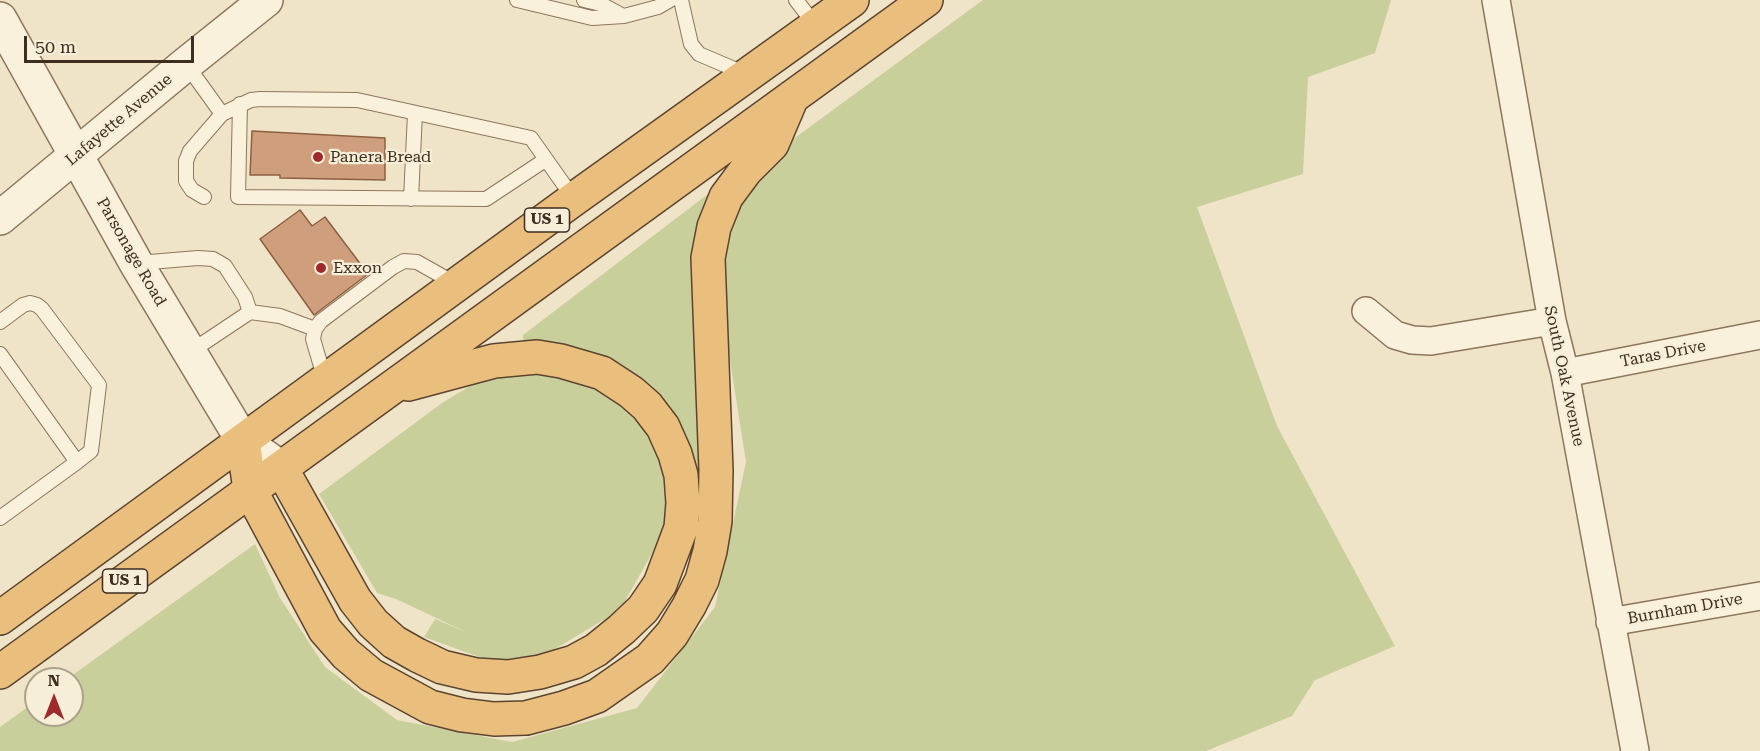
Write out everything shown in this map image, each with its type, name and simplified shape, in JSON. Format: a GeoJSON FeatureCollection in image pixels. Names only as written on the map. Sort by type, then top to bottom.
{"type":"FeatureCollection","features":[{"type":"Feature","properties":{"kind":"highway","name":"US 1"},"geometry":{"type":"LineString","coordinates":[[0,618],[574,199],[852,0]]}},
{"type":"Feature","properties":{"kind":"highway","name":"US 1"},"geometry":{"type":"LineString","coordinates":[[0,672],[926,0]]}},
{"type":"Feature","properties":{"kind":"highway"},"geometry":{"type":"LineString","coordinates":[[243,441],[250,490],[325,630],[346,654],[371,675],[430,707],[462,715],[494,719],[525,718],[564,708],[597,696],[650,659],[672,634],[702,580],[715,520],[716,470],[708,258],[714,227],[726,197],[746,170],[772,144],[792,97]]}},
{"type":"Feature","properties":{"kind":"highway"},"geometry":{"type":"LineString","coordinates":[[281,468],[355,600],[372,623],[394,642],[442,667],[476,675],[508,677],[540,672],[574,662],[596,650],[622,630],[643,609],[660,584],[672,554],[681,528],[682,503],[681,475],[670,440],[647,406],[631,392],[602,373],[537,357],[494,362],[392,388]]}},
{"type":"Feature","properties":{"kind":"street","name":"Lafayette Avenue"},"geometry":{"type":"LineString","coordinates":[[0,218],[266,0]]}},
{"type":"Feature","properties":{"kind":"street","name":"South Oak Avenue"},"geometry":{"type":"LineString","coordinates":[[1496,0],[1552,321],[1565,373],[1635,751]]}},
{"type":"Feature","properties":{"kind":"street","name":"Parsonage Road"},"geometry":{"type":"LineString","coordinates":[[0,19],[136,263],[243,441],[281,468]]}},
{"type":"Feature","properties":{"kind":"street"},"geometry":{"type":"LineString","coordinates":[[1366,311],[1395,335],[1412,340],[1431,341],[1552,321]]}},
{"type":"Feature","properties":{"kind":"street","name":"Taras Drive"},"geometry":{"type":"LineString","coordinates":[[1565,373],[1760,335]]}},
{"type":"Feature","properties":{"kind":"street","name":"Burnham Drive"},"geometry":{"type":"LineString","coordinates":[[1610,622],[1760,596]]}},
{"type":"Feature","properties":{"kind":"lane"},"geometry":{"type":"LineString","coordinates":[[517,0],[592,18],[624,16],[658,8],[670,0]]}},
{"type":"Feature","properties":{"kind":"lane"},"geometry":{"type":"LineString","coordinates":[[584,0],[601,4],[624,16]]}},
{"type":"Feature","properties":{"kind":"lane"},"geometry":{"type":"LineString","coordinates":[[681,0],[691,44],[699,54],[748,75]]}},
{"type":"Feature","properties":{"kind":"lane"},"geometry":{"type":"LineString","coordinates":[[796,0],[816,26]]}},
{"type":"Feature","properties":{"kind":"lane"},"geometry":{"type":"LineString","coordinates":[[186,64],[222,114]]}},
{"type":"Feature","properties":{"kind":"lane"},"geometry":{"type":"LineString","coordinates":[[204,197],[192,190],[186,181],[186,161],[190,151],[222,114],[251,100],[344,99],[382,104],[531,138],[544,160],[574,199]]}},
{"type":"Feature","properties":{"kind":"lane"},"geometry":{"type":"LineString","coordinates":[[240,104],[238,197],[486,199],[544,160]]}},
{"type":"Feature","properties":{"kind":"lane"},"geometry":{"type":"LineString","coordinates":[[411,199],[414,113]]}},
{"type":"Feature","properties":{"kind":"lane"},"geometry":{"type":"LineString","coordinates":[[136,263],[213,259],[225,266],[245,297],[250,312]]}},
{"type":"Feature","properties":{"kind":"lane"},"geometry":{"type":"LineString","coordinates":[[325,382],[313,339],[315,329],[321,321],[393,267],[404,261],[417,262],[458,285]]}},
{"type":"Feature","properties":{"kind":"lane"},"geometry":{"type":"LineString","coordinates":[[0,322],[23,304],[37,304],[99,385],[91,451],[0,518]]}},
{"type":"Feature","properties":{"kind":"lane"},"geometry":{"type":"LineString","coordinates":[[190,352],[250,312],[280,316],[315,329]]}},
{"type":"Feature","properties":{"kind":"lane"},"geometry":{"type":"LineString","coordinates":[[0,354],[77,462]]}},
{"type":"Feature","properties":{"kind":"green space"},"geometry":{"type":"Polygon","coordinates":[[[983,0],[1391,0],[1375,53],[1308,77],[1303,174],[1197,207],[1277,426],[1395,646],[1315,680],[1292,716],[1206,751],[0,751],[0,727],[24,710],[24,727],[84,727],[84,667],[255,544],[280,598],[325,667],[397,720],[512,742],[637,708],[715,607],[746,462],[726,335],[723,270],[741,191],[781,148],[983,0]]]}},
{"type":"Feature","properties":{"kind":"green space"},"geometry":{"type":"Polygon","coordinates":[[[708,194],[713,199],[695,262],[699,482],[694,484],[676,424],[523,343],[523,335],[708,194]]]}},
{"type":"Feature","properties":{"kind":"green space"},"geometry":{"type":"Polygon","coordinates":[[[543,371],[609,390],[650,429],[666,479],[664,532],[620,610],[545,655],[490,661],[424,637],[435,619],[468,633],[396,599],[377,593],[319,494],[442,403],[473,384],[501,375],[543,371]]]}},
{"type":"Feature","properties":{"kind":"building","name":"Panera Bread"},"geometry":{"type":"Polygon","coordinates":[[[252,131],[385,138],[385,180],[280,178],[280,175],[250,175],[252,131]]]}},
{"type":"Feature","properties":{"kind":"building","name":"Exxon"},"geometry":{"type":"Polygon","coordinates":[[[300,210],[312,226],[325,217],[368,274],[314,315],[260,239],[300,210]]]}},
{"type":"Feature","properties":{"kind":"place","name":"Panera Bread"},"geometry":{"type":"Point","coordinates":[318,157]}},
{"type":"Feature","properties":{"kind":"place","name":"Exxon"},"geometry":{"type":"Point","coordinates":[321,268]}}]}
